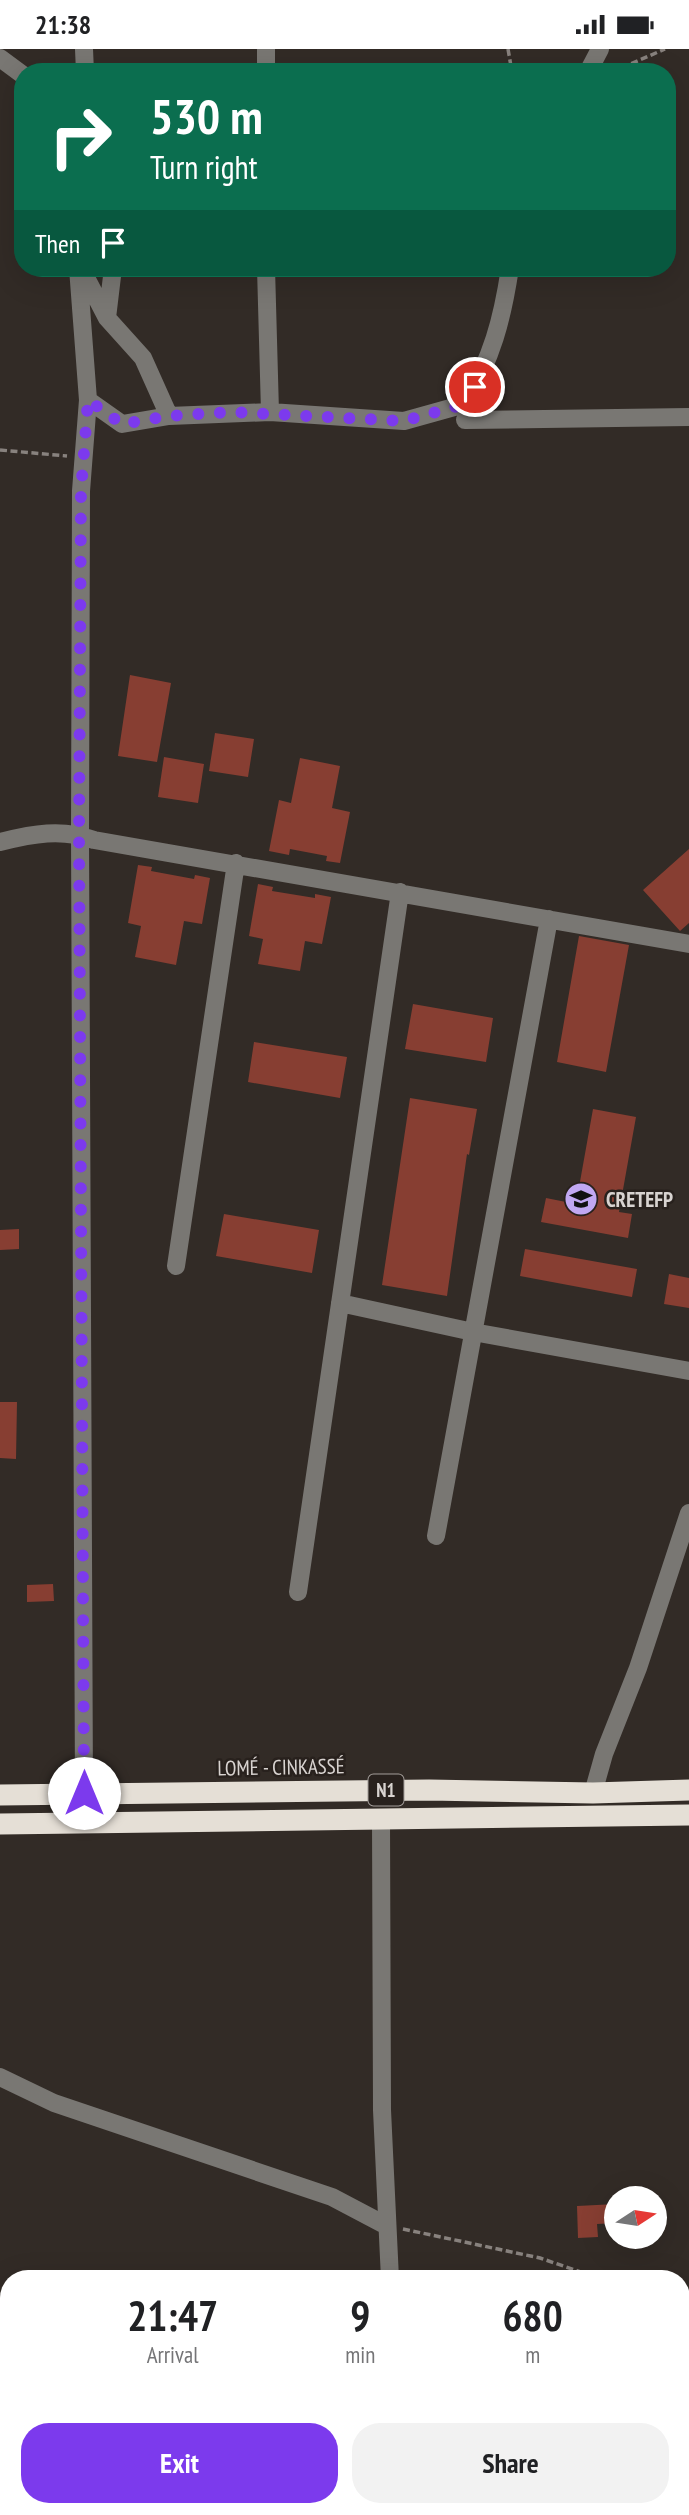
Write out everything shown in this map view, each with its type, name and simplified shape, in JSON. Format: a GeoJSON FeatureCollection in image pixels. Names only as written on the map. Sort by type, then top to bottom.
{"type":"FeatureCollection","features":[{"type":"Feature","properties":{"kind":"highway","name":"LOMÉ - CINKASSÉ"},"geometry":{"type":"LineString","coordinates":[[0,1795],[429,1790],[593,1793],[689,1790]]}},
{"type":"Feature","properties":{"kind":"highway"},"geometry":{"type":"LineString","coordinates":[[593,1793],[593,1816]]}},
{"type":"Feature","properties":{"kind":"highway","name":"N1"},"geometry":{"type":"LineString","coordinates":[[0,1824],[689,1815]]}},
{"type":"Feature","properties":{"kind":"street"},"geometry":{"type":"LineString","coordinates":[[80,277],[88,400],[83,457],[79,835],[84,1793]]}},
{"type":"Feature","properties":{"kind":"street"},"geometry":{"type":"LineString","coordinates":[[84,277],[107,318],[143,358],[169,416]]}},
{"type":"Feature","properties":{"kind":"street"},"geometry":{"type":"LineString","coordinates":[[107,318],[112,277]]}},
{"type":"Feature","properties":{"kind":"street"},"geometry":{"type":"LineString","coordinates":[[266,277],[270,412]]}},
{"type":"Feature","properties":{"kind":"street"},"geometry":{"type":"LineString","coordinates":[[88,400],[122,424],[169,416],[270,412],[404,421],[465,404],[484,370],[503,318],[509,277]]}},
{"type":"Feature","properties":{"kind":"street"},"geometry":{"type":"LineString","coordinates":[[465,420],[689,418]]}},
{"type":"Feature","properties":{"kind":"street"},"geometry":{"type":"LineString","coordinates":[[0,842],[44,832],[79,835],[94,840],[689,944]]}},
{"type":"Feature","properties":{"kind":"street"},"geometry":{"type":"LineString","coordinates":[[176,1266],[236,863]]}},
{"type":"Feature","properties":{"kind":"street"},"geometry":{"type":"LineString","coordinates":[[298,1592],[400,892]]}},
{"type":"Feature","properties":{"kind":"street"},"geometry":{"type":"LineString","coordinates":[[436,1536],[549,919]]}},
{"type":"Feature","properties":{"kind":"street"},"geometry":{"type":"LineString","coordinates":[[340,1303],[473,1332],[689,1371]]}},
{"type":"Feature","properties":{"kind":"street"},"geometry":{"type":"LineString","coordinates":[[593,1793],[604,1753],[638,1668],[689,1513]]}},
{"type":"Feature","properties":{"kind":"street"},"geometry":{"type":"LineString","coordinates":[[380,1820],[382,2110],[389,2270]]}},
{"type":"Feature","properties":{"kind":"street"},"geometry":{"type":"LineString","coordinates":[[0,2077],[54,2103],[332,2197],[387,2226]]}},
{"type":"Feature","properties":{"kind":"path"},"geometry":{"type":"LineString","coordinates":[[633,63],[665,49]]}},
{"type":"Feature","properties":{"kind":"path"},"geometry":{"type":"LineString","coordinates":[[0,450],[83,457]]}},
{"type":"Feature","properties":{"kind":"path"},"geometry":{"type":"LineString","coordinates":[[387,2226],[540,2258],[575,2270]]}},
{"type":"Feature","properties":{"kind":"building"},"geometry":{"type":"Polygon","coordinates":[[[130,675],[171,683],[157,762],[118,756],[130,675]]]}},
{"type":"Feature","properties":{"kind":"building"},"geometry":{"type":"Polygon","coordinates":[[[215,733],[254,739],[248,777],[209,771],[215,733]]]}},
{"type":"Feature","properties":{"kind":"building"},"geometry":{"type":"Polygon","coordinates":[[[164,757],[204,764],[198,803],[158,797],[164,757]]]}},
{"type":"Feature","properties":{"kind":"building"},"geometry":{"type":"Polygon","coordinates":[[[300,758],[340,766],[332,808],[350,812],[340,863],[326,861],[327,856],[290,849],[289,855],[269,851],[279,800],[291,803],[300,758]]]}},
{"type":"Feature","properties":{"kind":"building"},"geometry":{"type":"Polygon","coordinates":[[[689,849],[689,923],[680,931],[643,890],[689,849]]]}},
{"type":"Feature","properties":{"kind":"building"},"geometry":{"type":"Polygon","coordinates":[[[138,865],[152,867],[151,871],[194,879],[195,875],[210,878],[202,924],[184,921],[176,965],[135,957],[141,926],[128,923],[138,865]]]}},
{"type":"Feature","properties":{"kind":"building"},"geometry":{"type":"Polygon","coordinates":[[[258,884],[273,887],[272,891],[315,898],[315,894],[331,897],[322,944],[305,941],[300,971],[258,964],[263,939],[249,936],[258,884]]]}},
{"type":"Feature","properties":{"kind":"building"},"geometry":{"type":"Polygon","coordinates":[[[579,936],[629,945],[606,1072],[557,1062],[579,936]]]}},
{"type":"Feature","properties":{"kind":"building"},"geometry":{"type":"Polygon","coordinates":[[[413,1004],[493,1018],[486,1062],[405,1049],[413,1004]]]}},
{"type":"Feature","properties":{"kind":"building"},"geometry":{"type":"Polygon","coordinates":[[[254,1042],[347,1057],[340,1098],[248,1082],[254,1042]]]}},
{"type":"Feature","properties":{"kind":"building"},"geometry":{"type":"Polygon","coordinates":[[[410,1098],[477,1109],[469,1155],[467,1154],[447,1296],[382,1285],[410,1098]]]}},
{"type":"Feature","properties":{"kind":"building"},"geometry":{"type":"Polygon","coordinates":[[[593,1109],[636,1117],[619,1212],[632,1214],[628,1238],[541,1222],[546,1198],[576,1204],[593,1109]]]}},
{"type":"Feature","properties":{"kind":"building"},"geometry":{"type":"Polygon","coordinates":[[[224,1214],[319,1230],[312,1273],[216,1256],[224,1214]]]}},
{"type":"Feature","properties":{"kind":"building"},"geometry":{"type":"Polygon","coordinates":[[[19,1229],[19,1249],[0,1250],[0,1230],[19,1229]]]}},
{"type":"Feature","properties":{"kind":"building"},"geometry":{"type":"Polygon","coordinates":[[[525,1249],[637,1269],[632,1297],[520,1276],[525,1249]]]}},
{"type":"Feature","properties":{"kind":"building"},"geometry":{"type":"Polygon","coordinates":[[[669,1274],[689,1278],[689,1308],[664,1304],[669,1274]]]}},
{"type":"Feature","properties":{"kind":"building"},"geometry":{"type":"Polygon","coordinates":[[[0,1402],[17,1402],[16,1459],[0,1458],[0,1402]]]}},
{"type":"Feature","properties":{"kind":"building"},"geometry":{"type":"Polygon","coordinates":[[[53,1584],[54,1601],[27,1602],[27,1585],[53,1584]]]}},
{"type":"Feature","properties":{"kind":"building"},"geometry":{"type":"Polygon","coordinates":[[[604,2205],[604,2224],[597,2224],[598,2237],[578,2238],[577,2206],[604,2205]]]}},
{"type":"Feature","properties":{"kind":"place","name":"CRETEFP"},"geometry":{"type":"Point","coordinates":[581,1199]}},
{"type":"Feature","properties":{"kind":"route"},"geometry":{"type":"LineString","coordinates":[[84,1793],[79,835],[81,491],[88,400],[122,424],[169,416],[231,412],[404,421],[465,404],[475,387]]}}]}
